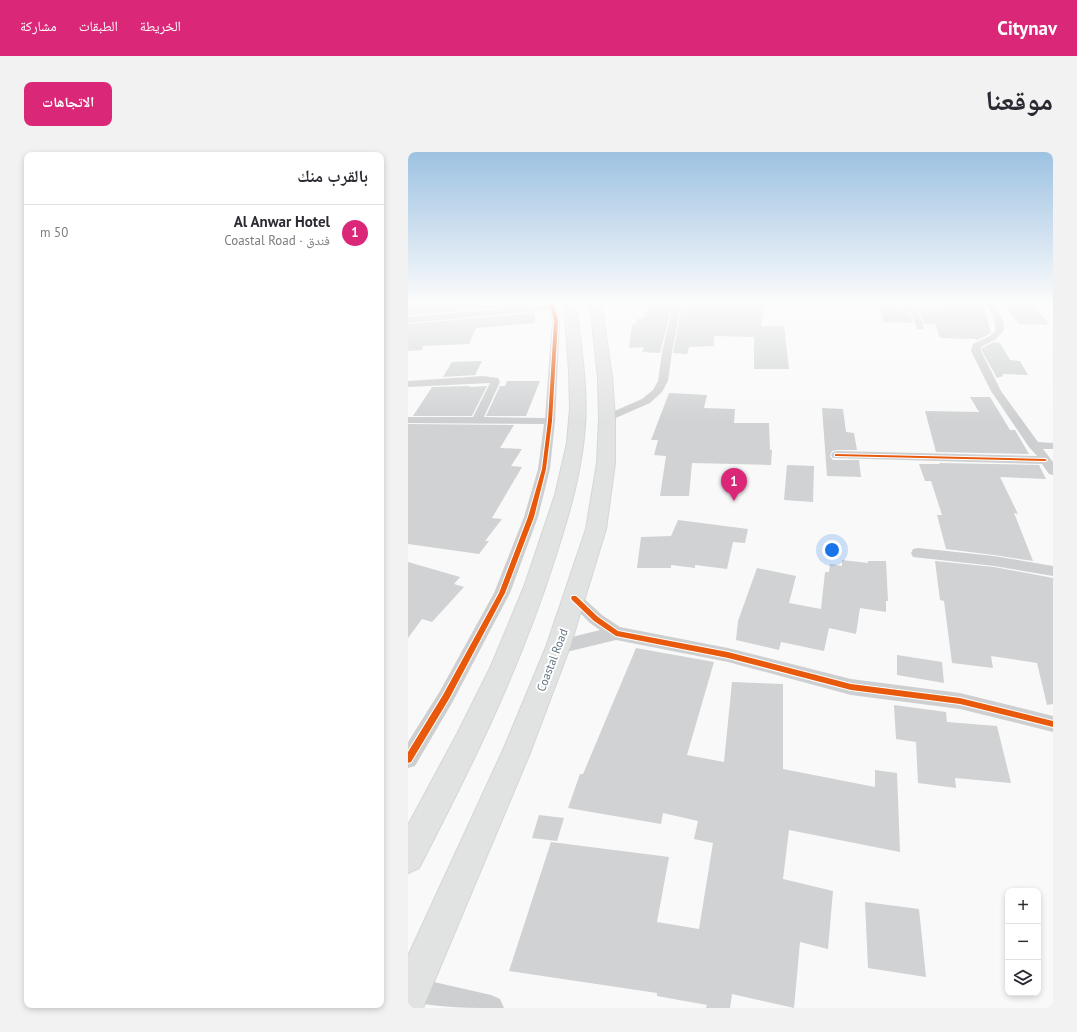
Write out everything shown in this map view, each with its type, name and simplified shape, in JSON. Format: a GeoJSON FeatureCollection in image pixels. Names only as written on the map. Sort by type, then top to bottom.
{"type":"FeatureCollection","features":[{"type":"Feature","properties":{"kind":"highway"},"geometry":{"type":"LineString","coordinates":[[408,857],[494,690],[535,593],[562,508],[575,443],[578,386],[567,342]]}},
{"type":"Feature","properties":{"kind":"highway","name":"Coastal Road"},"geometry":{"type":"LineString","coordinates":[[410,994],[516,753],[558,647],[596,529],[606,463],[607,418],[605,377],[600,342]]}},
{"type":"Feature","properties":{"kind":"street"},"geometry":{"type":"LineString","coordinates":[[408,759],[446,697],[502,593],[531,517],[544,469],[550,420],[555,342]]}},
{"type":"Feature","properties":{"kind":"street"},"geometry":{"type":"LineString","coordinates":[[607,418],[646,401],[657,392],[663,381],[669,342]]}},
{"type":"Feature","properties":{"kind":"street"},"geometry":{"type":"LineString","coordinates":[[985,342],[976,346],[976,351],[981,364],[996,391],[1033,445],[1053,471]]}},
{"type":"Feature","properties":{"kind":"street"},"geometry":{"type":"LineString","coordinates":[[408,384],[483,379],[494,380],[495,382],[478,421]]}},
{"type":"Feature","properties":{"kind":"street"},"geometry":{"type":"LineString","coordinates":[[408,420],[550,420]]}},
{"type":"Feature","properties":{"kind":"street"},"geometry":{"type":"LineString","coordinates":[[1033,445],[1053,446]]}},
{"type":"Feature","properties":{"kind":"street"},"geometry":{"type":"LineString","coordinates":[[837,455],[1044,460]]}},
{"type":"Feature","properties":{"kind":"street"},"geometry":{"type":"LineString","coordinates":[[918,553],[994,561],[1053,570]]}},
{"type":"Feature","properties":{"kind":"street"},"geometry":{"type":"LineString","coordinates":[[574,598],[596,619],[616,633],[728,655],[851,687],[960,701],[1053,724]]}},
{"type":"Feature","properties":{"kind":"street"},"geometry":{"type":"LineString","coordinates":[[558,647],[616,633]]}},
{"type":"Feature","properties":{"kind":"street"},"geometry":{"type":"LineString","coordinates":[[410,994],[491,1008]]}},
{"type":"Feature","properties":{"kind":"building"},"geometry":{"type":"Polygon","coordinates":[[[408,342],[470,342],[469,344],[423,346],[422,350],[408,351],[408,342]]]}},
{"type":"Feature","properties":{"kind":"building"},"geometry":{"type":"Polygon","coordinates":[[[630,342],[663,342],[660,353],[642,352],[644,347],[629,348],[630,342]]]}},
{"type":"Feature","properties":{"kind":"building"},"geometry":{"type":"Polygon","coordinates":[[[675,342],[714,342],[714,346],[689,347],[687,354],[673,353],[675,342]]]}},
{"type":"Feature","properties":{"kind":"building"},"geometry":{"type":"Polygon","coordinates":[[[754,342],[786,342],[789,369],[754,369],[754,342]]]}},
{"type":"Feature","properties":{"kind":"building"},"geometry":{"type":"Polygon","coordinates":[[[994,342],[1000,343],[1010,360],[1020,361],[1028,375],[1002,374],[1003,376],[997,378],[982,351],[982,348],[994,342]]]}},
{"type":"Feature","properties":{"kind":"building"},"geometry":{"type":"Polygon","coordinates":[[[482,361],[475,375],[443,377],[452,362],[482,361]]]}},
{"type":"Feature","properties":{"kind":"building"},"geometry":{"type":"Polygon","coordinates":[[[507,381],[540,381],[526,416],[486,416],[500,386],[505,386],[507,381]]]}},
{"type":"Feature","properties":{"kind":"building"},"geometry":{"type":"Polygon","coordinates":[[[470,386],[469,387],[487,386],[472,416],[413,416],[432,387],[470,386]]]}},
{"type":"Feature","properties":{"kind":"building"},"geometry":{"type":"Polygon","coordinates":[[[669,393],[707,395],[704,408],[735,409],[734,423],[769,423],[770,450],[772,450],[771,465],[692,463],[689,496],[660,496],[666,456],[654,455],[658,440],[651,440],[669,393]]]}},
{"type":"Feature","properties":{"kind":"building"},"geometry":{"type":"Polygon","coordinates":[[[970,397],[990,397],[1010,430],[1015,430],[1029,454],[936,452],[925,411],[979,412],[970,397]]]}},
{"type":"Feature","properties":{"kind":"building"},"geometry":{"type":"Polygon","coordinates":[[[822,408],[843,409],[846,432],[854,433],[857,450],[832,451],[830,456],[833,460],[859,460],[861,477],[827,476],[822,408]]]}},
{"type":"Feature","properties":{"kind":"building"},"geometry":{"type":"Polygon","coordinates":[[[408,424],[514,425],[500,448],[522,449],[511,466],[522,467],[492,518],[502,519],[485,541],[489,541],[479,554],[408,544],[408,424]]]}},
{"type":"Feature","properties":{"kind":"building"},"geometry":{"type":"Polygon","coordinates":[[[939,463],[1039,465],[1046,479],[1000,477],[1018,514],[1014,513],[1033,561],[946,549],[937,515],[942,515],[931,481],[925,481],[919,464],[940,464],[939,463]]]}},
{"type":"Feature","properties":{"kind":"building"},"geometry":{"type":"Polygon","coordinates":[[[787,465],[814,466],[813,502],[784,500],[787,465]]]}},
{"type":"Feature","properties":{"kind":"building"},"geometry":{"type":"Polygon","coordinates":[[[678,520],[748,529],[745,543],[733,542],[727,569],[695,565],[695,568],[671,565],[671,568],[637,568],[641,537],[671,536],[678,520]]]}},
{"type":"Feature","properties":{"kind":"building"},"geometry":{"type":"Polygon","coordinates":[[[842,560],[868,563],[868,561],[886,561],[888,601],[886,601],[886,612],[860,608],[856,634],[829,628],[824,651],[781,642],[779,650],[736,640],[738,621],[757,568],[796,576],[789,603],[821,609],[825,572],[829,572],[830,564],[842,566],[842,560]]]}},
{"type":"Feature","properties":{"kind":"building"},"geometry":{"type":"Polygon","coordinates":[[[935,561],[994,567],[1053,578],[1053,704],[1047,705],[1037,663],[991,656],[993,668],[952,663],[944,601],[940,600],[935,561]]]}},
{"type":"Feature","properties":{"kind":"building"},"geometry":{"type":"Polygon","coordinates":[[[408,562],[460,577],[454,584],[464,587],[432,622],[422,619],[408,638],[408,562]]]}},
{"type":"Feature","properties":{"kind":"building"},"geometry":{"type":"Polygon","coordinates":[[[636,648],[714,662],[687,755],[724,762],[732,682],[783,684],[783,769],[875,787],[875,770],[897,773],[900,852],[789,830],[783,879],[833,891],[828,949],[800,942],[794,1008],[732,994],[730,1008],[706,1008],[707,1005],[657,996],[657,993],[509,971],[551,842],[669,857],[657,922],[699,929],[713,843],[694,839],[698,821],[663,813],[661,824],[568,808],[580,774],[583,774],[636,648]]]}},
{"type":"Feature","properties":{"kind":"building"},"geometry":{"type":"Polygon","coordinates":[[[897,655],[942,662],[944,683],[897,675],[897,655]]]}},
{"type":"Feature","properties":{"kind":"building"},"geometry":{"type":"Polygon","coordinates":[[[894,705],[946,712],[947,722],[997,726],[1011,783],[955,778],[956,788],[918,783],[916,742],[896,739],[894,705]]]}},
{"type":"Feature","properties":{"kind":"building"},"geometry":{"type":"Polygon","coordinates":[[[539,815],[564,818],[557,841],[532,838],[539,815]]]}},
{"type":"Feature","properties":{"kind":"building"},"geometry":{"type":"Polygon","coordinates":[[[865,902],[919,909],[926,977],[868,968],[865,902]]]}},
{"type":"Feature","properties":{"kind":"cycle path"},"geometry":{"type":"LineString","coordinates":[[408,759],[446,697],[502,593],[531,517],[544,469],[550,421],[555,342]]}},
{"type":"Feature","properties":{"kind":"cycle path"},"geometry":{"type":"LineString","coordinates":[[837,455],[1045,460]]}},
{"type":"Feature","properties":{"kind":"cycle path"},"geometry":{"type":"LineString","coordinates":[[574,598],[596,619],[616,633],[728,655],[851,687],[960,701],[1053,724]]}},
{"type":"Feature","properties":{"kind":"place","name":"Al Anwar Hotel"},"geometry":{"type":"Point","coordinates":[734,501]}}]}
